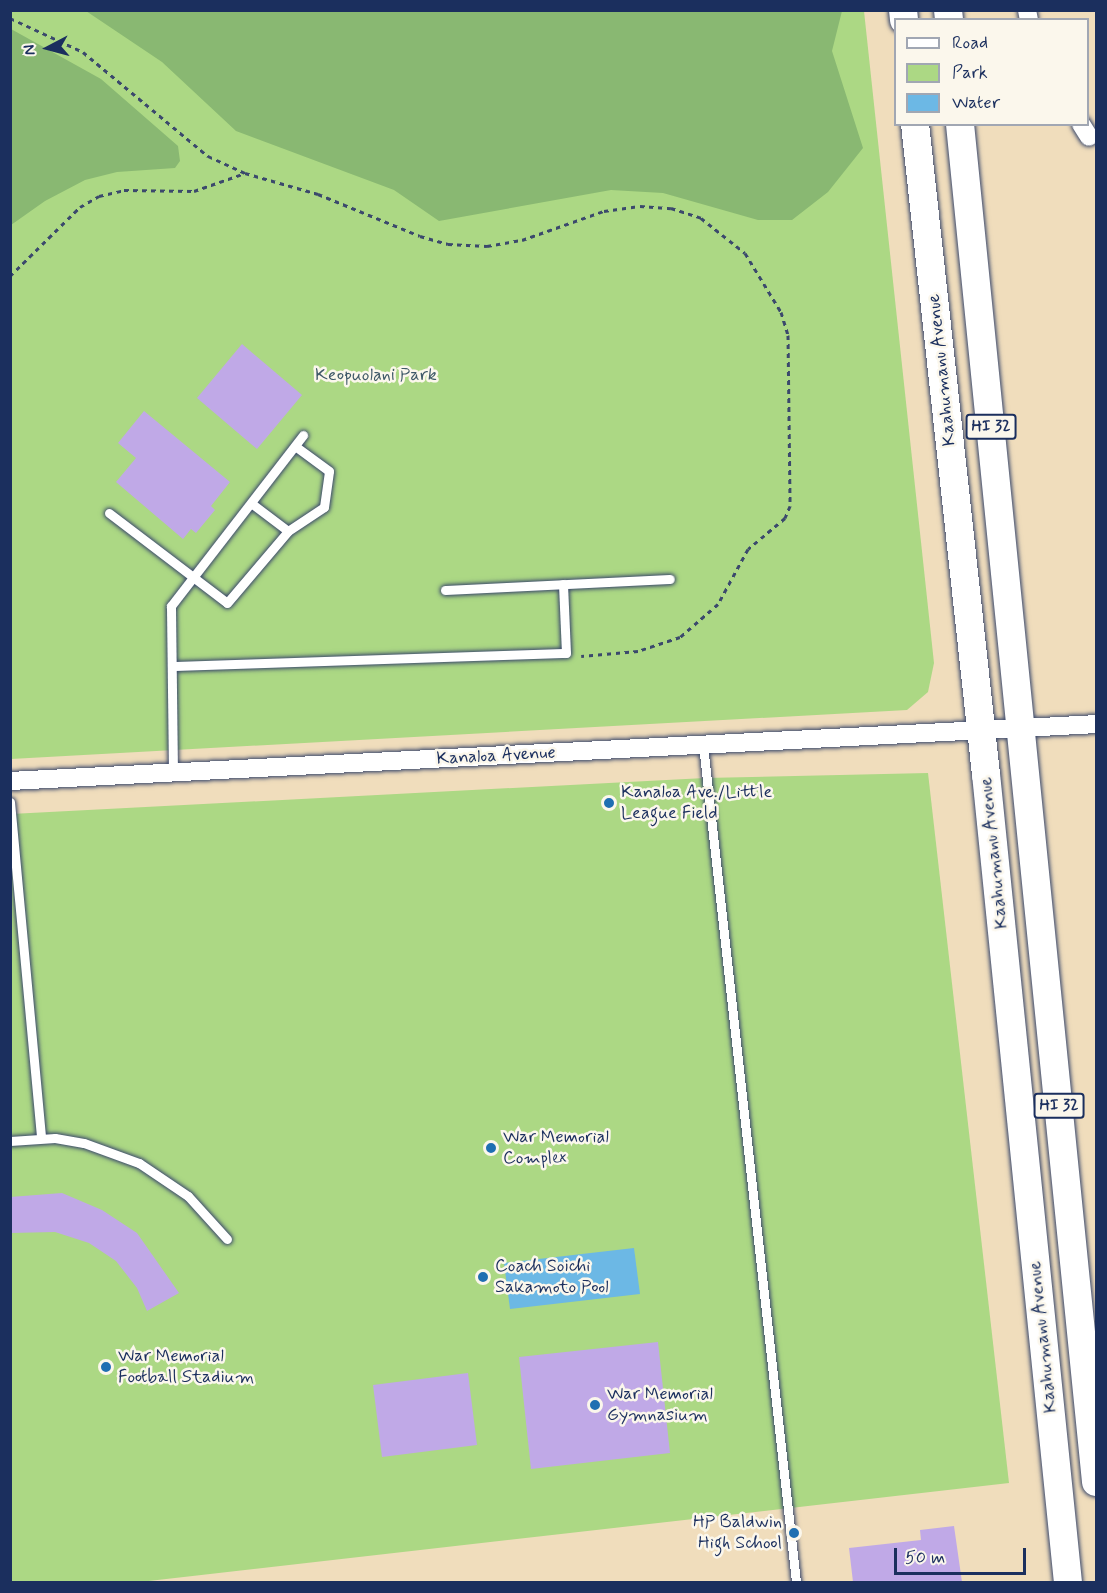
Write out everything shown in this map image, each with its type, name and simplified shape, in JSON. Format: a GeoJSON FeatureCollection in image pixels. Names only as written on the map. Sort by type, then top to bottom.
{"type":"FeatureCollection","features":[{"type":"Feature","properties":{"kind":"main road","name":"Kaahumanu Avenue"},"geometry":{"type":"LineString","coordinates":[[915,126],[982,733],[1068,1582]]}},
{"type":"Feature","properties":{"kind":"main road","name":"HI 32"},"geometry":{"type":"LineString","coordinates":[[960,126],[1096,1482]]}},
{"type":"Feature","properties":{"kind":"street","name":"Kanaloa Avenue"},"geometry":{"type":"LineString","coordinates":[[10,780],[982,733],[1096,724]]}},
{"type":"Feature","properties":{"kind":"lane"},"geometry":{"type":"LineString","coordinates":[[173,772],[171,606],[303,435]]}},
{"type":"Feature","properties":{"kind":"lane"},"geometry":{"type":"LineString","coordinates":[[109,513],[192,579],[227,603],[288,531],[324,507],[329,471],[295,446]]}},
{"type":"Feature","properties":{"kind":"lane"},"geometry":{"type":"LineString","coordinates":[[251,503],[288,531]]}},
{"type":"Feature","properties":{"kind":"lane"},"geometry":{"type":"LineString","coordinates":[[445,590],[670,579]]}},
{"type":"Feature","properties":{"kind":"lane"},"geometry":{"type":"LineString","coordinates":[[172,666],[566,653],[563,584]]}},
{"type":"Feature","properties":{"kind":"lane"},"geometry":{"type":"LineString","coordinates":[[703,745],[796,1582]]}},
{"type":"Feature","properties":{"kind":"lane"},"geometry":{"type":"LineString","coordinates":[[10,802],[41,1138]]}},
{"type":"Feature","properties":{"kind":"lane"},"geometry":{"type":"LineString","coordinates":[[10,1141],[41,1138],[84,1143],[139,1163],[188,1196],[227,1239]]}},
{"type":"Feature","properties":{"kind":"path"},"geometry":{"type":"LineString","coordinates":[[10,18],[83,52],[208,156],[245,173],[285,182],[420,236],[448,244],[487,246],[522,240],[604,211],[640,206],[671,208],[701,218],[722,231],[762,275],[782,312],[788,335],[790,506],[785,518],[748,549],[718,604],[680,637],[638,651],[580,656]]}},
{"type":"Feature","properties":{"kind":"path"},"geometry":{"type":"LineString","coordinates":[[10,276],[80,207],[99,196],[123,190],[194,191],[245,173]]}},
{"type":"Feature","properties":{"kind":"green space","name":"Keopuolani Park"},"geometry":{"type":"Polygon","coordinates":[[[11,11],[864,11],[934,663],[928,692],[907,710],[11,759],[11,11]]]}},
{"type":"Feature","properties":{"kind":"green space"},"geometry":{"type":"Polygon","coordinates":[[[86,11],[842,11],[832,51],[863,148],[828,192],[792,220],[758,220],[663,193],[611,190],[439,221],[394,190],[236,131],[162,62],[86,11]]]}},
{"type":"Feature","properties":{"kind":"green space"},"geometry":{"type":"Polygon","coordinates":[[[11,29],[101,79],[178,146],[180,161],[175,168],[117,172],[85,180],[45,201],[11,225],[11,29]]]}},
{"type":"Feature","properties":{"kind":"green space","name":"War Memorial Complex"},"geometry":{"type":"Polygon","coordinates":[[[928,773],[1009,1483],[140,1582],[11,1582],[11,814],[705,778],[928,773]]]}},
{"type":"Feature","properties":{"kind":"water"},"geometry":{"type":"Polygon","coordinates":[[[634,1248],[640,1294],[510,1309],[504,1263],[634,1248]]]}},
{"type":"Feature","properties":{"kind":"building"},"geometry":{"type":"Polygon","coordinates":[[[242,344],[302,395],[257,449],[197,398],[242,344]]]}},
{"type":"Feature","properties":{"kind":"building"},"geometry":{"type":"Polygon","coordinates":[[[144,411],[230,482],[211,506],[215,510],[196,533],[191,529],[183,539],[116,482],[136,458],[118,443],[144,411]]]}},
{"type":"Feature","properties":{"kind":"building"},"geometry":{"type":"Polygon","coordinates":[[[62,1193],[102,1210],[137,1233],[179,1293],[147,1311],[137,1288],[116,1261],[89,1243],[55,1232],[10,1233],[10,1197],[62,1193]]]}},
{"type":"Feature","properties":{"kind":"building","name":"War Memorial Gymnasium"},"geometry":{"type":"Polygon","coordinates":[[[658,1342],[670,1453],[531,1469],[519,1357],[658,1342]]]}},
{"type":"Feature","properties":{"kind":"building"},"geometry":{"type":"Polygon","coordinates":[[[468,1373],[477,1445],[382,1457],[373,1385],[468,1373]]]}},
{"type":"Feature","properties":{"kind":"building"},"geometry":{"type":"Polygon","coordinates":[[[954,1526],[962,1582],[853,1582],[849,1548],[921,1540],[920,1530],[954,1526]]]}},
{"type":"Feature","properties":{"kind":"place","name":"Kanaloa Ave./Little League Field"},"geometry":{"type":"Point","coordinates":[609,803]}},
{"type":"Feature","properties":{"kind":"place","name":"War Memorial Complex"},"geometry":{"type":"Point","coordinates":[491,1148]}},
{"type":"Feature","properties":{"kind":"place","name":"Coach Soichi Sakamoto Pool"},"geometry":{"type":"Point","coordinates":[483,1277]}},
{"type":"Feature","properties":{"kind":"place","name":"War Memorial Football Stadium"},"geometry":{"type":"Point","coordinates":[106,1367]}},
{"type":"Feature","properties":{"kind":"place","name":"War Memorial Gymnasium"},"geometry":{"type":"Point","coordinates":[595,1405]}},
{"type":"Feature","properties":{"kind":"place","name":"HP Baldwin High School"},"geometry":{"type":"Point","coordinates":[794,1533]}}]}
